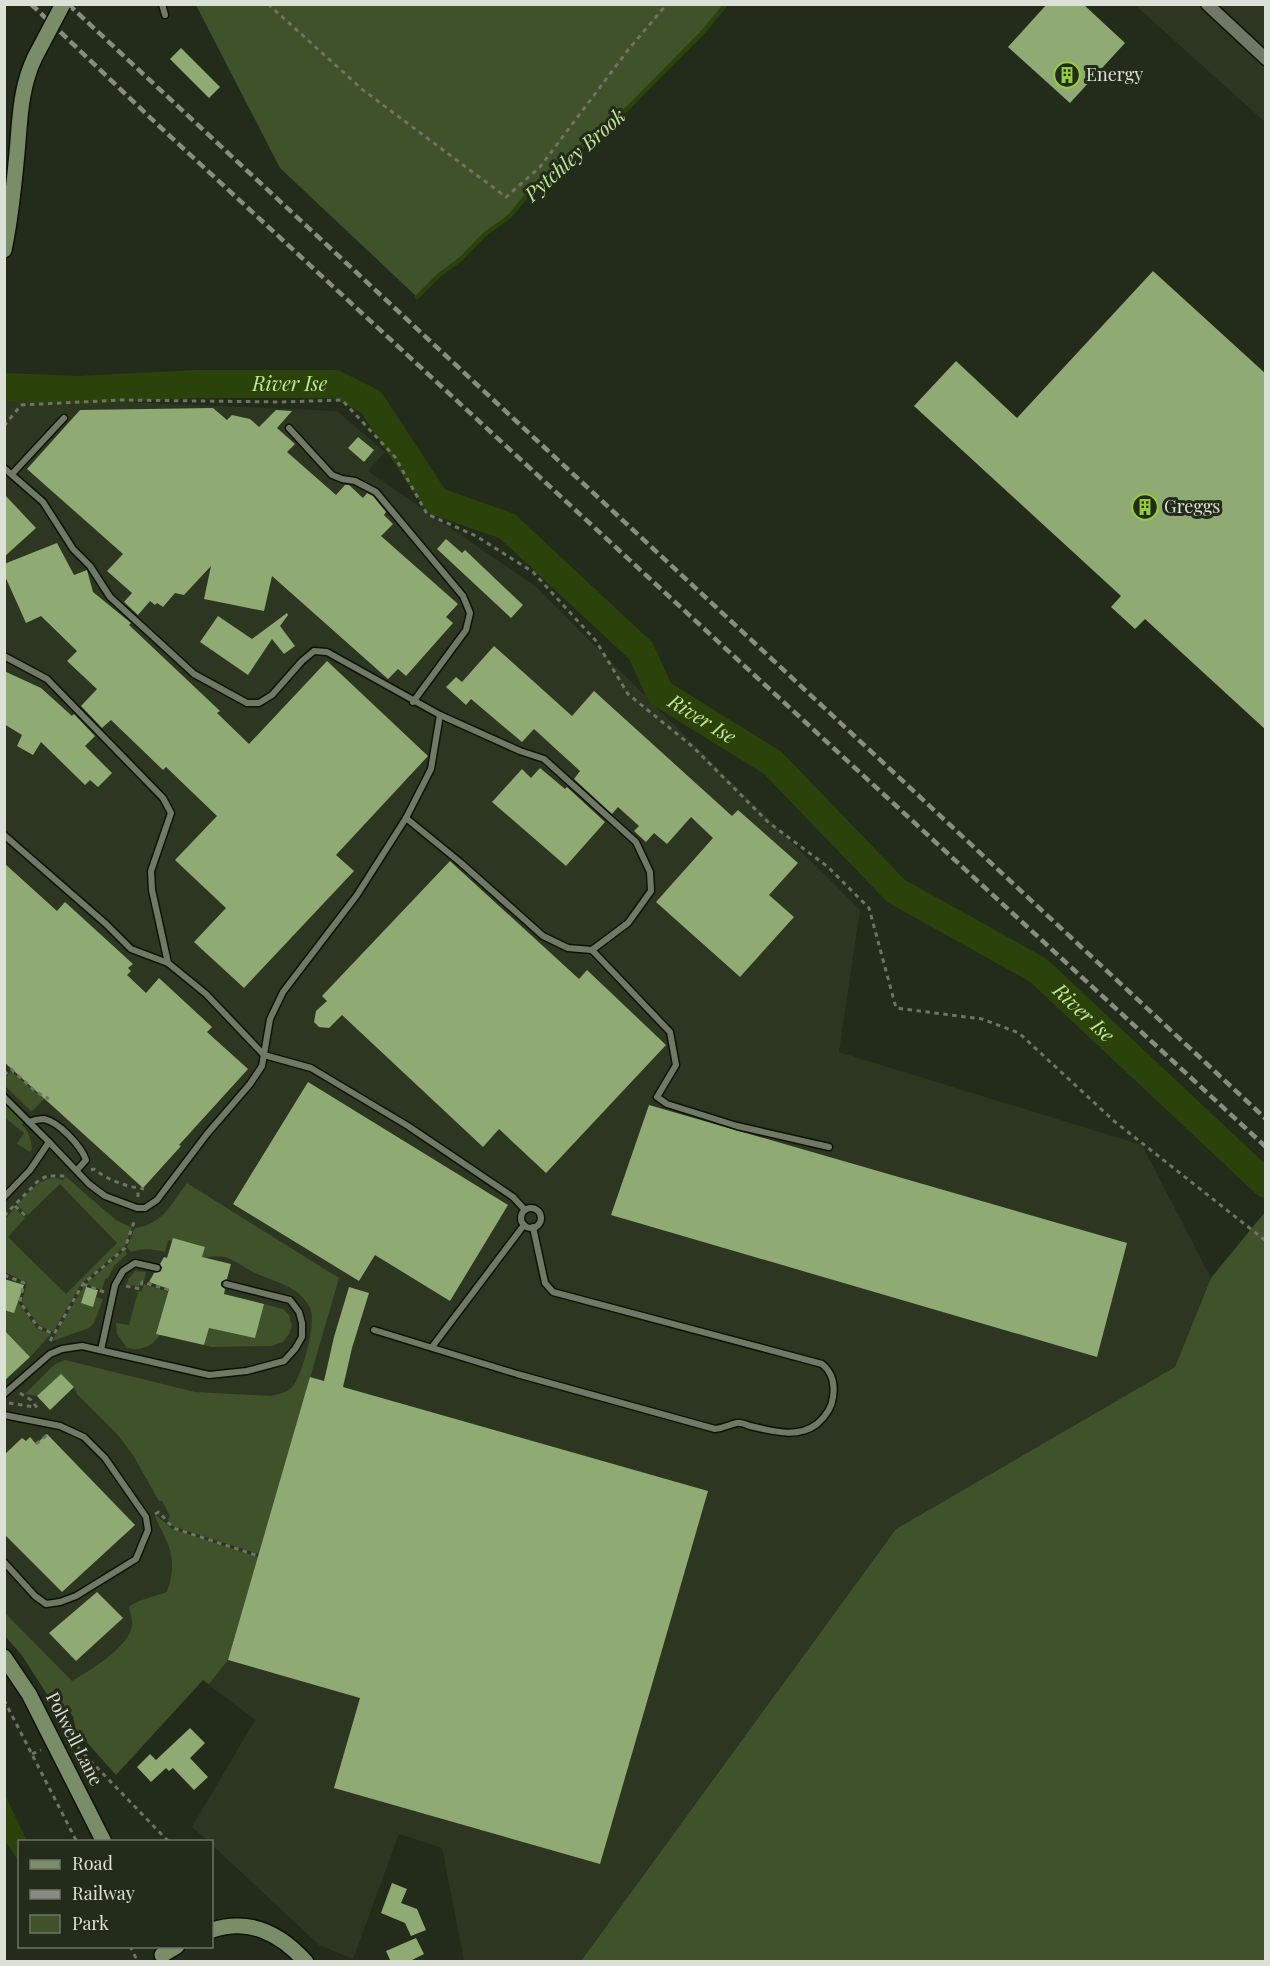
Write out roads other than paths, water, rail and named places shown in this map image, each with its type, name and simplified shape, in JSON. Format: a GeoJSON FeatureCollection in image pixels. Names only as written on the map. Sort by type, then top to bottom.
{"type":"FeatureCollection","features":[{"type":"Feature","properties":{"kind":"street"},"geometry":{"type":"LineString","coordinates":[[4,250],[26,75],[63,4]]}},
{"type":"Feature","properties":{"kind":"street"},"geometry":{"type":"LineString","coordinates":[[1207,4],[1266,59]]}},
{"type":"Feature","properties":{"kind":"street","name":"Polwell Lane"},"geometry":{"type":"LineString","coordinates":[[4,1657],[29,1694],[103,1840]]}},
{"type":"Feature","properties":{"kind":"street"},"geometry":{"type":"LineString","coordinates":[[213,1930],[242,1925],[266,1930],[283,1940],[306,1962]]}},
{"type":"Feature","properties":{"kind":"lane"},"geometry":{"type":"LineString","coordinates":[[162,4],[165,15]]}},
{"type":"Feature","properties":{"kind":"lane"},"geometry":{"type":"LineString","coordinates":[[12,474],[64,418]]}},
{"type":"Feature","properties":{"kind":"lane"},"geometry":{"type":"LineString","coordinates":[[290,428],[332,475],[356,481],[376,492],[463,596],[470,613],[466,630],[413,702]]}},
{"type":"Feature","properties":{"kind":"lane"},"geometry":{"type":"LineString","coordinates":[[4,468],[43,502],[73,549],[90,566],[110,597],[194,674],[248,703],[259,703],[272,695],[314,651],[327,652],[413,702],[520,751],[544,759],[636,842],[650,872],[651,891],[628,923],[592,950],[568,948],[543,936],[406,818]]}},
{"type":"Feature","properties":{"kind":"lane"},"geometry":{"type":"LineString","coordinates":[[4,656],[47,679],[163,798],[171,813],[151,872],[152,890],[168,963]]}},
{"type":"Feature","properties":{"kind":"lane"},"geometry":{"type":"LineString","coordinates":[[4,1097],[90,1184],[105,1196],[124,1204],[145,1208],[157,1200],[262,1066],[270,1019],[283,992],[357,894],[406,818],[431,770],[441,715]]}},
{"type":"Feature","properties":{"kind":"lane"},"geometry":{"type":"LineString","coordinates":[[4,835],[106,924],[131,949],[168,963],[206,994],[264,1055],[311,1068],[408,1126],[513,1197],[525,1210]]}},
{"type":"Feature","properties":{"kind":"lane"},"geometry":{"type":"LineString","coordinates":[[592,950],[670,1032],[676,1065],[657,1097],[667,1104],[737,1126],[829,1147]]}},
{"type":"Feature","properties":{"kind":"lane"},"geometry":{"type":"LineString","coordinates":[[29,1122],[45,1119],[56,1125],[74,1141],[83,1151],[86,1160],[77,1170]]}},
{"type":"Feature","properties":{"kind":"lane"},"geometry":{"type":"LineString","coordinates":[[4,1197],[30,1170],[49,1142]]}},
{"type":"Feature","properties":{"kind":"lane"},"geometry":{"type":"LineString","coordinates":[[525,1210],[534,1209],[540,1215],[540,1221],[533,1227]]}},
{"type":"Feature","properties":{"kind":"lane"},"geometry":{"type":"LineString","coordinates":[[432,1347],[524,1225],[522,1216],[525,1210]]}},
{"type":"Feature","properties":{"kind":"lane"},"geometry":{"type":"LineString","coordinates":[[524,1225],[533,1227]]}},
{"type":"Feature","properties":{"kind":"lane"},"geometry":{"type":"LineString","coordinates":[[374,1330],[517,1374],[715,1429],[726,1428],[737,1423],[782,1433],[797,1433],[816,1425],[829,1410],[833,1401],[834,1382],[828,1368],[822,1364],[553,1292],[545,1283],[533,1227]]}},
{"type":"Feature","properties":{"kind":"lane"},"geometry":{"type":"LineString","coordinates":[[101,1350],[116,1283],[123,1271],[135,1263],[157,1268]]}},
{"type":"Feature","properties":{"kind":"lane"},"geometry":{"type":"LineString","coordinates":[[4,1394],[50,1354],[62,1349],[82,1346],[209,1375],[247,1371],[284,1361],[302,1337],[299,1312],[290,1300],[226,1284]]}},
{"type":"Feature","properties":{"kind":"lane"},"geometry":{"type":"LineString","coordinates":[[4,1415],[60,1426],[84,1437],[105,1458],[146,1519],[148,1530],[136,1559],[76,1596],[60,1602],[46,1604],[35,1596],[4,1562]]}},
{"type":"Feature","properties":{"kind":"waterway","name":"Pytchley Brook"},"geometry":{"type":"LineString","coordinates":[[417,297],[439,275],[461,259],[485,234],[510,216],[535,185],[627,109],[704,31],[726,4]]}},
{"type":"Feature","properties":{"kind":"waterway","name":"River Ise"},"geometry":{"type":"LineString","coordinates":[[4,387],[79,390],[196,384],[335,384],[371,402],[436,501],[507,526],[641,651],[660,693],[773,763],[896,891],[1038,970],[1266,1184]]}},
{"type":"Feature","properties":{"kind":"railway"},"geometry":{"type":"LineString","coordinates":[[31,4],[159,126],[1266,1147]]}},
{"type":"Feature","properties":{"kind":"railway"},"geometry":{"type":"LineString","coordinates":[[68,4],[1266,1119]]}},
{"type":"Feature","properties":{"kind":"place","name":"Energy"},"geometry":{"type":"Point","coordinates":[1067,75]}},
{"type":"Feature","properties":{"kind":"place","name":"Greggs"},"geometry":{"type":"Point","coordinates":[1145,507]}}]}
